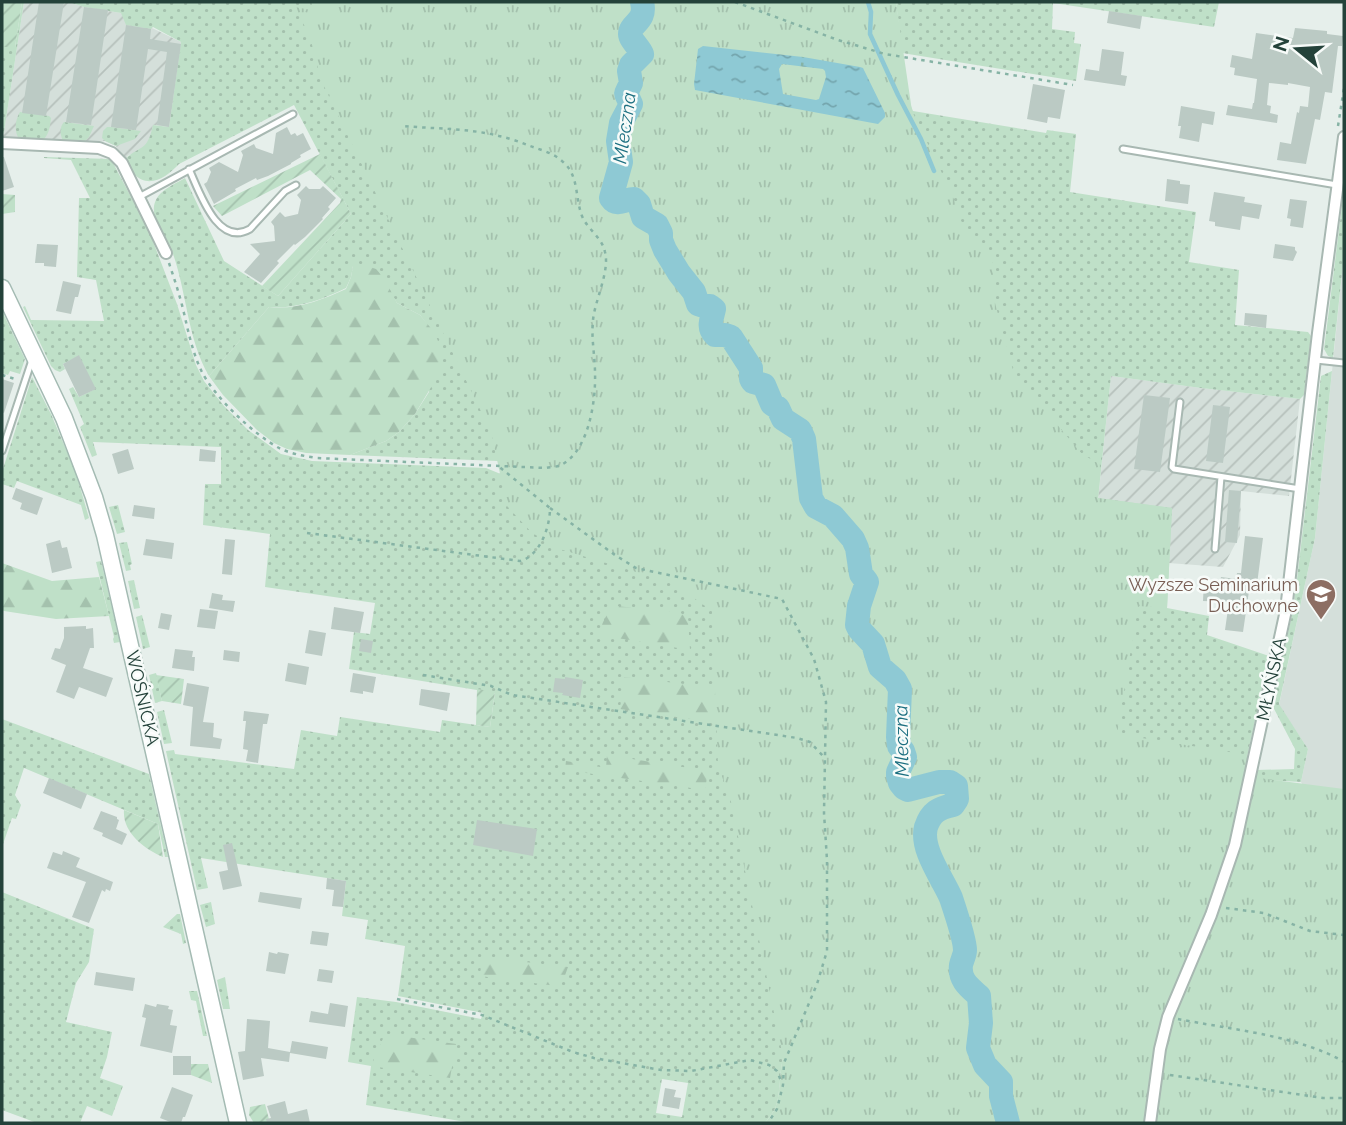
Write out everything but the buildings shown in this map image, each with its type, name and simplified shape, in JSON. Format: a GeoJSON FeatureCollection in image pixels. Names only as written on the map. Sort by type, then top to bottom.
{"type":"FeatureCollection","features":[{"type":"Feature","properties":{"kind":"street","name":"MŁYŃSKA"},"geometry":{"type":"LineString","coordinates":[[1150,1123],[1156,1072],[1168,1017],[1214,907],[1235,845],[1286,610],[1344,138]]}},
{"type":"Feature","properties":{"kind":"street"},"geometry":{"type":"LineString","coordinates":[[2,143],[99,148],[117,157],[166,253]]}},
{"type":"Feature","properties":{"kind":"street","name":"WOŚNICKA"},"geometry":{"type":"LineString","coordinates":[[2,288],[64,418],[94,497],[105,535],[238,1123]]}},
{"type":"Feature","properties":{"kind":"lane"},"geometry":{"type":"LineString","coordinates":[[139,197],[293,114]]}},
{"type":"Feature","properties":{"kind":"lane"},"geometry":{"type":"LineString","coordinates":[[1123,149],[1337,186]]}},
{"type":"Feature","properties":{"kind":"lane"},"geometry":{"type":"LineString","coordinates":[[189,169],[213,218],[222,227],[234,232],[246,232],[250,229],[285,191],[296,185]]}},
{"type":"Feature","properties":{"kind":"lane"},"geometry":{"type":"LineString","coordinates":[[2,451],[34,354]]}},
{"type":"Feature","properties":{"kind":"lane"},"geometry":{"type":"LineString","coordinates":[[1315,360],[1344,363]]}},
{"type":"Feature","properties":{"kind":"lane"},"geometry":{"type":"LineString","coordinates":[[1180,402],[1172,467],[1179,471],[1300,489]]}},
{"type":"Feature","properties":{"kind":"lane"},"geometry":{"type":"LineString","coordinates":[[1215,549],[1221,477]]}},
{"type":"Feature","properties":{"kind":"path"},"geometry":{"type":"LineString","coordinates":[[735,2],[838,40],[885,54],[1073,85]]}},
{"type":"Feature","properties":{"kind":"path"},"geometry":{"type":"LineString","coordinates":[[802,66],[803,57]]}},
{"type":"Feature","properties":{"kind":"path"},"geometry":{"type":"LineString","coordinates":[[166,253],[202,373],[219,396],[240,417],[264,439],[281,449],[296,455],[317,458],[546,468],[560,465],[572,458],[587,432],[595,388],[593,322],[606,253],[583,219],[572,174],[565,163],[554,156],[500,136],[403,126]]}},
{"type":"Feature","properties":{"kind":"path"},"geometry":{"type":"LineString","coordinates":[[2,375],[24,382]]}},
{"type":"Feature","properties":{"kind":"path"},"geometry":{"type":"LineString","coordinates":[[497,465],[550,508],[636,568],[782,599],[814,659],[826,702],[824,813],[827,951],[817,984],[784,1063],[783,1085],[777,1109],[768,1123]]}},
{"type":"Feature","properties":{"kind":"path"},"geometry":{"type":"LineString","coordinates":[[307,533],[520,561],[534,554],[546,532],[550,508]]}},
{"type":"Feature","properties":{"kind":"path"},"geometry":{"type":"LineString","coordinates":[[423,675],[491,686],[512,695],[797,738],[810,742],[824,757]]}},
{"type":"Feature","properties":{"kind":"path"},"geometry":{"type":"LineString","coordinates":[[1214,907],[1264,913],[1310,931],[1344,935]]}},
{"type":"Feature","properties":{"kind":"path"},"geometry":{"type":"LineString","coordinates":[[397,999],[482,1014],[573,1052],[661,1070],[691,1071],[750,1060],[769,1065],[777,1071],[783,1085]]}},
{"type":"Feature","properties":{"kind":"path"},"geometry":{"type":"LineString","coordinates":[[1168,1017],[1289,1040],[1344,1062]]}},
{"type":"Feature","properties":{"kind":"path"},"geometry":{"type":"LineString","coordinates":[[1156,1072],[1323,1098],[1344,1098]]}},
{"type":"Feature","properties":{"kind":"shaded area"},"geometry":{"type":"Polygon","coordinates":[[[24,2],[69,2],[121,13],[181,42],[169,127],[153,125],[147,145],[125,159],[116,146],[105,141],[81,143],[2,137],[24,2]]]}},
{"type":"Feature","properties":{"kind":"shaded area","name":"Wyższe Seminarium Duchowne"},"geometry":{"type":"Polygon","coordinates":[[[1344,254],[1344,863],[1301,782],[1308,749],[1279,705],[1315,538],[1344,254]]]}},
{"type":"Feature","properties":{"kind":"shaded area"},"geometry":{"type":"Polygon","coordinates":[[[1111,376],[1300,399],[1289,496],[1241,491],[1240,535],[1223,567],[1168,563],[1168,552],[1098,499],[1111,376]]]}},
{"type":"Feature","properties":{"kind":"green space"},"geometry":{"type":"Polygon","coordinates":[[[2,2],[22,2],[15,47],[2,47],[2,2]]]}},
{"type":"Feature","properties":{"kind":"green space"},"geometry":{"type":"Polygon","coordinates":[[[22,2],[2,135],[2,47],[15,47],[22,2]]]}},
{"type":"Feature","properties":{"kind":"green space"},"geometry":{"type":"Polygon","coordinates":[[[69,2],[638,2],[654,228],[788,1057],[783,1058],[775,1109],[765,1123],[467,1123],[366,1105],[371,1066],[348,1062],[357,997],[481,1019],[483,1013],[398,996],[405,946],[365,939],[368,920],[342,916],[346,881],[201,858],[208,888],[197,890],[166,751],[174,750],[175,754],[294,769],[301,730],[337,736],[340,717],[440,732],[442,720],[490,727],[495,693],[349,669],[354,632],[370,634],[375,603],[265,587],[270,534],[203,525],[205,484],[221,484],[221,447],[93,442],[97,455],[92,457],[80,427],[84,424],[69,389],[73,387],[79,397],[95,389],[79,356],[63,364],[65,369],[60,372],[51,366],[23,307],[25,306],[31,320],[104,321],[96,280],[77,277],[79,198],[90,198],[71,160],[44,157],[111,159],[149,231],[204,381],[248,430],[281,454],[312,461],[486,468],[508,477],[544,463],[350,455],[386,441],[399,432],[429,392],[426,323],[420,315],[397,303],[390,292],[353,266],[346,288],[309,303],[269,307],[209,376],[196,346],[172,251],[155,218],[154,206],[159,196],[185,178],[224,261],[278,296],[351,214],[294,105],[179,164],[158,180],[140,179],[125,159],[146,144],[153,125],[169,127],[181,42],[153,27],[151,29],[126,25],[121,13],[69,2]],[[662,1079],[656,1113],[682,1117],[688,1083],[662,1079]]]}},
{"type":"Feature","properties":{"kind":"green space"},"geometry":{"type":"Polygon","coordinates":[[[312,2],[896,2],[912,111],[952,194],[965,232],[992,260],[995,303],[1014,374],[1082,454],[1101,465],[1098,498],[1172,508],[1167,608],[1138,606],[1117,734],[1248,755],[1244,776],[1344,789],[1344,1123],[765,1123],[777,1103],[783,1057],[731,802],[718,765],[712,611],[673,583],[556,548],[531,532],[507,506],[491,432],[321,80],[310,37],[295,7],[311,10],[312,2]]]}},
{"type":"Feature","properties":{"kind":"green space"},"geometry":{"type":"Polygon","coordinates":[[[896,2],[1219,2],[1214,27],[1053,3],[1052,29],[1075,32],[1074,43],[1081,44],[1076,81],[902,53],[896,2]]]}},
{"type":"Feature","properties":{"kind":"green space"},"geometry":{"type":"Polygon","coordinates":[[[892,59],[913,111],[1046,133],[1047,130],[1076,134],[1070,192],[1196,212],[1189,262],[1239,270],[1235,325],[1308,332],[1311,336],[1304,395],[1300,399],[1111,376],[1098,498],[1172,508],[1167,608],[1209,616],[1207,635],[1269,656],[1231,831],[1197,917],[614,192],[892,59]]]}},
{"type":"Feature","properties":{"kind":"green space"},"geometry":{"type":"Polygon","coordinates":[[[20,112],[51,118],[50,128],[42,141],[19,139],[16,126],[20,112]]]}},
{"type":"Feature","properties":{"kind":"green space"},"geometry":{"type":"Polygon","coordinates":[[[64,122],[94,126],[83,143],[64,142],[61,127],[64,122]]]}},
{"type":"Feature","properties":{"kind":"green space"},"geometry":{"type":"Polygon","coordinates":[[[107,127],[141,131],[135,139],[116,146],[102,138],[107,127]]]}},
{"type":"Feature","properties":{"kind":"green space"},"geometry":{"type":"Polygon","coordinates":[[[320,154],[351,214],[278,296],[262,286],[341,199],[310,170],[222,216],[213,206],[320,154]]]}},
{"type":"Feature","properties":{"kind":"green space"},"geometry":{"type":"Polygon","coordinates":[[[1344,190],[1344,254],[1333,358],[1328,356],[1324,349],[1344,190]]]}},
{"type":"Feature","properties":{"kind":"green space"},"geometry":{"type":"Polygon","coordinates":[[[2,194],[15,195],[15,212],[2,214],[2,194]]]}},
{"type":"Feature","properties":{"kind":"green space"},"geometry":{"type":"Polygon","coordinates":[[[357,263],[376,269],[397,303],[420,315],[434,332],[442,350],[442,369],[415,414],[399,432],[386,441],[350,455],[306,453],[287,449],[257,430],[223,395],[209,376],[269,307],[299,306],[346,289],[353,266],[357,263]]]}},
{"type":"Feature","properties":{"kind":"green space"},"geometry":{"type":"Polygon","coordinates":[[[2,311],[25,359],[20,374],[10,371],[8,375],[2,373],[2,311]]]}},
{"type":"Feature","properties":{"kind":"green space"},"geometry":{"type":"Polygon","coordinates":[[[1332,371],[1315,538],[1279,704],[1308,749],[1301,782],[1263,780],[1242,847],[1256,770],[1294,769],[1295,749],[1272,705],[1292,615],[1321,376],[1332,371]]]}},
{"type":"Feature","properties":{"kind":"green space"},"geometry":{"type":"Polygon","coordinates":[[[32,377],[76,473],[89,518],[85,520],[81,505],[17,481],[14,488],[2,484],[2,472],[32,377]]]}},
{"type":"Feature","properties":{"kind":"green space"},"geometry":{"type":"Polygon","coordinates":[[[118,505],[125,532],[117,534],[109,507],[118,505]]]}},
{"type":"Feature","properties":{"kind":"green space"},"geometry":{"type":"Polygon","coordinates":[[[127,542],[132,564],[131,570],[126,571],[119,543],[127,542]]]}},
{"type":"Feature","properties":{"kind":"green space"},"geometry":{"type":"Polygon","coordinates":[[[101,561],[120,642],[114,643],[113,639],[96,562],[101,561]]]}},
{"type":"Feature","properties":{"kind":"green space"},"geometry":{"type":"Polygon","coordinates":[[[2,563],[52,581],[99,577],[109,616],[56,619],[4,611],[2,563]]]}},
{"type":"Feature","properties":{"kind":"green space"},"geometry":{"type":"Polygon","coordinates":[[[134,580],[140,608],[134,609],[128,581],[134,580]]]}},
{"type":"Feature","properties":{"kind":"green space"},"geometry":{"type":"Polygon","coordinates":[[[615,606],[679,612],[688,618],[690,650],[599,635],[606,616],[615,606]]]}},
{"type":"Feature","properties":{"kind":"green space"},"geometry":{"type":"Polygon","coordinates":[[[142,615],[150,647],[143,649],[136,617],[142,615]]]}},
{"type":"Feature","properties":{"kind":"green space"},"geometry":{"type":"Polygon","coordinates":[[[156,673],[162,701],[155,703],[149,675],[156,673]]]}},
{"type":"Feature","properties":{"kind":"green space"},"geometry":{"type":"Polygon","coordinates":[[[156,675],[184,679],[181,704],[162,701],[156,675]]]}},
{"type":"Feature","properties":{"kind":"green space"},"geometry":{"type":"Polygon","coordinates":[[[624,677],[725,690],[719,723],[620,709],[624,677]]]}},
{"type":"Feature","properties":{"kind":"green space"},"geometry":{"type":"Polygon","coordinates":[[[477,689],[495,692],[490,727],[476,725],[477,689]]]}},
{"type":"Feature","properties":{"kind":"green space"},"geometry":{"type":"Polygon","coordinates":[[[164,710],[172,743],[164,744],[157,712],[164,710]]]}},
{"type":"Feature","properties":{"kind":"green space"},"geometry":{"type":"Polygon","coordinates":[[[2,719],[149,774],[168,857],[165,857],[158,824],[24,768],[15,795],[21,805],[16,819],[12,818],[2,847],[2,719]]]}},
{"type":"Feature","properties":{"kind":"green space"},"geometry":{"type":"Polygon","coordinates":[[[607,755],[708,771],[705,790],[565,770],[566,761],[606,768],[607,755]]]}},
{"type":"Feature","properties":{"kind":"green space"},"geometry":{"type":"Polygon","coordinates":[[[124,810],[158,824],[163,857],[130,832],[124,818],[124,810]]]}},
{"type":"Feature","properties":{"kind":"green space"},"geometry":{"type":"Polygon","coordinates":[[[2,892],[94,929],[89,962],[76,983],[66,1022],[112,1032],[100,1078],[123,1086],[112,1116],[87,1106],[80,1123],[37,1123],[2,1110],[2,892]]]}},
{"type":"Feature","properties":{"kind":"green space"},"geometry":{"type":"Polygon","coordinates":[[[211,902],[215,924],[206,927],[200,905],[211,902]]]}},
{"type":"Feature","properties":{"kind":"green space"},"geometry":{"type":"Polygon","coordinates":[[[180,914],[186,943],[183,944],[181,934],[163,927],[180,914]]]}},
{"type":"Feature","properties":{"kind":"green space"},"geometry":{"type":"Polygon","coordinates":[[[482,957],[568,967],[563,981],[557,986],[480,976],[482,957]]]}},
{"type":"Feature","properties":{"kind":"green space"},"geometry":{"type":"Polygon","coordinates":[[[225,977],[230,1009],[223,1009],[217,980],[225,977]]]}},
{"type":"Feature","properties":{"kind":"green space"},"geometry":{"type":"Polygon","coordinates":[[[189,991],[197,991],[207,1036],[203,1036],[196,1001],[191,1000],[189,991]]]}},
{"type":"Feature","properties":{"kind":"green space"},"geometry":{"type":"Polygon","coordinates":[[[385,1034],[456,1044],[450,1078],[371,1066],[385,1034]]]}},
{"type":"Feature","properties":{"kind":"green space"},"geometry":{"type":"Polygon","coordinates":[[[191,1064],[208,1064],[212,1083],[191,1075],[191,1064]]]}},
{"type":"Feature","properties":{"kind":"green space"},"geometry":{"type":"Polygon","coordinates":[[[265,1104],[270,1123],[254,1123],[249,1115],[250,1107],[265,1104]]]}},
{"type":"Feature","properties":{"kind":"water"},"geometry":{"type":"Polygon","coordinates":[[[703,46],[803,57],[863,68],[885,117],[878,124],[695,90],[698,49],[703,46]],[[782,64],[779,69],[783,94],[819,99],[826,77],[823,69],[782,64]]]}},
{"type":"Feature","properties":{"kind":"waterway","name":"Mleczna"},"geometry":{"type":"LineString","coordinates":[[642,2],[642,14],[630,34],[642,54],[629,71],[631,83],[626,94],[631,104],[621,123],[618,141],[621,162],[611,198],[619,202],[634,199],[639,204],[643,217],[657,225],[665,250],[694,292],[698,304],[714,309],[711,329],[715,335],[731,337],[751,368],[753,382],[764,385],[772,404],[778,408],[783,419],[800,430],[804,439],[811,498],[816,507],[833,516],[853,539],[857,548],[861,574],[867,582],[859,606],[857,625],[873,644],[880,667],[895,680],[900,689],[898,737],[905,757],[898,772],[900,783],[908,790],[939,782],[950,782],[956,786],[957,799],[953,805],[936,811],[930,818],[926,827],[926,845],[951,898],[959,924],[965,950],[961,965],[962,975],[965,983],[979,996],[981,1023],[978,1048],[985,1065],[1001,1082],[1001,1096],[1008,1123]]}},
{"type":"Feature","properties":{"kind":"waterway"},"geometry":{"type":"LineString","coordinates":[[868,2],[871,12],[870,34],[934,171]]}},
{"type":"Feature","properties":{"kind":"place","name":"Wyższe Seminarium Duchowne"},"geometry":{"type":"Point","coordinates":[1321,621]}}]}
